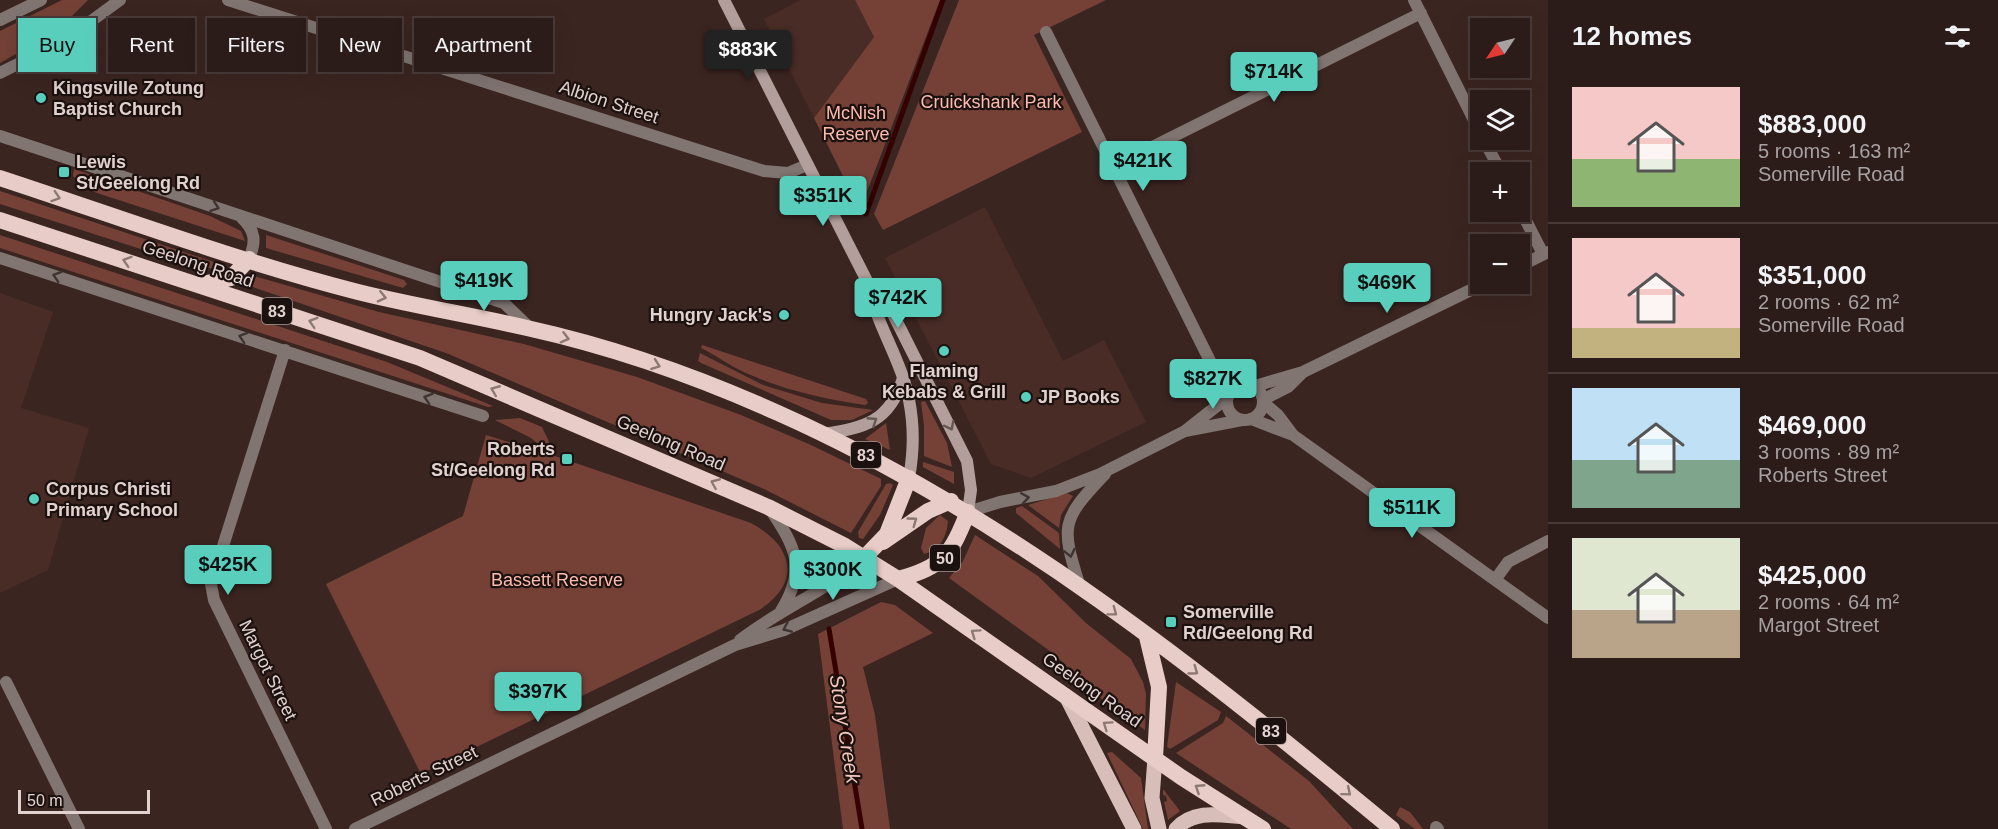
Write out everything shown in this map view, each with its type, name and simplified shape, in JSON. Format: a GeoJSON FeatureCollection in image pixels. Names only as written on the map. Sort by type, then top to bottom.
{"type":"FeatureCollection","features":[{"type":"Feature","properties":{"kind":"highway","name":"Geelong Road"},"geometry":{"type":"LineString","coordinates":[[0,178],[358,292],[531,329],[640,359],[734,394],[823,434],[951,501],[1080,587],[1249,713],[1392,829]]}},
{"type":"Feature","properties":{"kind":"highway","name":"Geelong Road"},"geometry":{"type":"LineString","coordinates":[[0,219],[420,358],[768,507],[864,558],[898,579],[1155,758],[1263,829]]}},
{"type":"Feature","properties":{"kind":"highway"},"geometry":{"type":"LineString","coordinates":[[198,284],[226,280],[238,273],[249,259]]}},
{"type":"Feature","properties":{"kind":"highway","name":"50"},"geometry":{"type":"LineString","coordinates":[[864,558],[878,545],[890,527],[909,478]]}},
{"type":"Feature","properties":{"kind":"highway"},"geometry":{"type":"LineString","coordinates":[[878,545],[928,511],[951,501]]}},
{"type":"Feature","properties":{"kind":"highway","name":"50"},"geometry":{"type":"LineString","coordinates":[[898,579],[931,568],[944,559],[956,542],[968,512]]}},
{"type":"Feature","properties":{"kind":"highway"},"geometry":{"type":"LineString","coordinates":[[1147,637],[1159,687],[1155,758]]}},
{"type":"Feature","properties":{"kind":"main road","name":"50"},"geometry":{"type":"LineString","coordinates":[[724,0],[869,285],[892,314],[967,460],[971,485],[968,512]]}},
{"type":"Feature","properties":{"kind":"main road","name":"50"},"geometry":{"type":"LineString","coordinates":[[869,285],[876,317],[903,378],[913,430],[909,478]]}},
{"type":"Feature","properties":{"kind":"main road"},"geometry":{"type":"LineString","coordinates":[[823,434],[852,430],[874,421],[891,404],[903,378]]}},
{"type":"Feature","properties":{"kind":"main road"},"geometry":{"type":"LineString","coordinates":[[1066,696],[1134,829]]}},
{"type":"Feature","properties":{"kind":"main road"},"geometry":{"type":"LineString","coordinates":[[1155,758],[1152,798],[1159,829]]}},
{"type":"Feature","properties":{"kind":"main road"},"geometry":{"type":"LineString","coordinates":[[1176,829],[1182,822],[1198,816],[1244,817]]}},
{"type":"Feature","properties":{"kind":"street"},"geometry":{"type":"LineString","coordinates":[[0,20],[41,0]]}},
{"type":"Feature","properties":{"kind":"street"},"geometry":{"type":"LineString","coordinates":[[0,73],[64,41],[120,0]]}},
{"type":"Feature","properties":{"kind":"street","name":"Albion Street"},"geometry":{"type":"LineString","coordinates":[[228,0],[764,171],[783,174],[807,165]]}},
{"type":"Feature","properties":{"kind":"street"},"geometry":{"type":"LineString","coordinates":[[1414,0],[1470,112]]}},
{"type":"Feature","properties":{"kind":"street"},"geometry":{"type":"LineString","coordinates":[[1114,166],[1420,13]]}},
{"type":"Feature","properties":{"kind":"street"},"geometry":{"type":"LineString","coordinates":[[1046,32],[1214,365],[1232,415],[1293,435]]}},
{"type":"Feature","properties":{"kind":"street","name":"Geelong Road"},"geometry":{"type":"LineString","coordinates":[[0,136],[504,303],[531,329]]}},
{"type":"Feature","properties":{"kind":"street"},"geometry":{"type":"LineString","coordinates":[[236,214],[254,232],[254,244],[249,259]]}},
{"type":"Feature","properties":{"kind":"street"},"geometry":{"type":"LineString","coordinates":[[1527,222],[1545,253],[1530,261]]}},
{"type":"Feature","properties":{"kind":"street"},"geometry":{"type":"LineString","coordinates":[[0,258],[483,416]]}},
{"type":"Feature","properties":{"kind":"street"},"geometry":{"type":"LineString","coordinates":[[1214,365],[1240,384],[1255,386],[1303,372],[1470,291]]}},
{"type":"Feature","properties":{"kind":"street","name":"Margot Street"},"geometry":{"type":"LineString","coordinates":[[285,350],[211,584],[214,600],[326,829]]}},
{"type":"Feature","properties":{"kind":"street"},"geometry":{"type":"LineString","coordinates":[[1185,431],[1247,420],[1260,413],[1264,401],[1288,387],[1303,372]]}},
{"type":"Feature","properties":{"kind":"street"},"geometry":{"type":"LineString","coordinates":[[968,512],[1000,502],[1056,491],[1110,469],[1185,431],[1227,398],[1232,389],[1240,384]]}},
{"type":"Feature","properties":{"kind":"street"},"geometry":{"type":"LineString","coordinates":[[1255,386],[1264,401],[1293,435],[1548,618]]}},
{"type":"Feature","properties":{"kind":"street"},"geometry":{"type":"LineString","coordinates":[[1080,587],[1067,541],[1068,523],[1075,506],[1110,469]]}},
{"type":"Feature","properties":{"kind":"street"},"geometry":{"type":"LineString","coordinates":[[768,507],[789,537],[796,558],[795,583],[781,612]]}},
{"type":"Feature","properties":{"kind":"street"},"geometry":{"type":"LineString","coordinates":[[1495,580],[1508,562],[1548,541]]}},
{"type":"Feature","properties":{"kind":"street","name":"Roberts Street"},"geometry":{"type":"LineString","coordinates":[[735,645],[781,612],[826,587],[864,558]]}},
{"type":"Feature","properties":{"kind":"street","name":"Roberts Street"},"geometry":{"type":"LineString","coordinates":[[355,829],[735,645],[784,630],[898,579]]}},
{"type":"Feature","properties":{"kind":"street"},"geometry":{"type":"LineString","coordinates":[[6,682],[79,829]]}},
{"type":"Feature","properties":{"kind":"shaded area"},"geometry":{"type":"Polygon","coordinates":[[[801,0],[855,0],[874,37],[814,118],[764,19],[801,0]]]}},
{"type":"Feature","properties":{"kind":"shaded area"},"geometry":{"type":"Polygon","coordinates":[[[985,207],[1063,361],[1104,340],[1146,422],[1031,478],[991,464],[885,258],[985,207]]]}},
{"type":"Feature","properties":{"kind":"shaded area","name":"Corpus Christi Primary School"},"geometry":{"type":"Polygon","coordinates":[[[0,293],[53,312],[21,408],[89,428],[48,570],[0,593],[0,293]]]}},
{"type":"Feature","properties":{"kind":"green space"},"geometry":{"type":"Polygon","coordinates":[[[62,0],[88,0],[70,18],[26,18],[62,0]]]}},
{"type":"Feature","properties":{"kind":"green space","name":"McNish Reserve"},"geometry":{"type":"Polygon","coordinates":[[[855,0],[940,0],[860,210],[814,118],[874,37],[855,0]]]}},
{"type":"Feature","properties":{"kind":"green space","name":"Cruickshank Park"},"geometry":{"type":"Polygon","coordinates":[[[959,0],[1106,0],[1034,35],[1082,132],[883,230],[874,214],[959,0]]]}},
{"type":"Feature","properties":{"kind":"green space"},"geometry":{"type":"Polygon","coordinates":[[[18,22],[18,53],[0,63],[0,31],[18,22]]]}},
{"type":"Feature","properties":{"kind":"green space"},"geometry":{"type":"Polygon","coordinates":[[[74,169],[210,216],[241,231],[245,241],[97,193],[83,187],[73,176],[74,169]]]}},
{"type":"Feature","properties":{"kind":"green space"},"geometry":{"type":"Polygon","coordinates":[[[0,191],[214,262],[226,270],[197,267],[0,204],[0,191]]]}},
{"type":"Feature","properties":{"kind":"green space"},"geometry":{"type":"Polygon","coordinates":[[[0,235],[387,362],[493,406],[488,407],[0,248],[0,235]]]}},
{"type":"Feature","properties":{"kind":"green space"},"geometry":{"type":"Polygon","coordinates":[[[266,235],[404,280],[407,284],[403,288],[266,248],[266,235]]]}},
{"type":"Feature","properties":{"kind":"green space"},"geometry":{"type":"Polygon","coordinates":[[[254,276],[379,312],[524,344],[637,377],[741,415],[811,445],[881,479],[881,486],[851,533],[764,489],[446,353],[247,285],[254,276]]]}},
{"type":"Feature","properties":{"kind":"green space"},"geometry":{"type":"Polygon","coordinates":[[[702,345],[866,399],[868,403],[865,405],[835,400],[775,384],[734,367],[701,348],[702,345]]]}},
{"type":"Feature","properties":{"kind":"green space"},"geometry":{"type":"Polygon","coordinates":[[[700,353],[763,385],[822,403],[873,410],[852,420],[831,420],[701,363],[698,361],[700,353]]]}},
{"type":"Feature","properties":{"kind":"green space"},"geometry":{"type":"Polygon","coordinates":[[[925,401],[947,443],[952,467],[924,456],[921,402],[925,401]]]}},
{"type":"Feature","properties":{"kind":"green space","name":"Bassett Reserve"},"geometry":{"type":"Polygon","coordinates":[[[520,418],[542,427],[551,446],[552,455],[751,523],[776,542],[784,554],[787,577],[773,599],[759,610],[421,774],[326,584],[463,516],[486,435],[551,455],[531,438],[495,420],[520,418]]]}},
{"type":"Feature","properties":{"kind":"green space"},"geometry":{"type":"Polygon","coordinates":[[[886,423],[890,450],[865,439],[886,423]]]}},
{"type":"Feature","properties":{"kind":"green space"},"geometry":{"type":"Polygon","coordinates":[[[923,462],[954,472],[954,484],[923,467],[923,462]]]}},
{"type":"Feature","properties":{"kind":"green space"},"geometry":{"type":"Polygon","coordinates":[[[886,484],[893,485],[880,515],[863,539],[859,538],[858,532],[886,484]]]}},
{"type":"Feature","properties":{"kind":"green space"},"geometry":{"type":"Polygon","coordinates":[[[1067,493],[1073,496],[1061,515],[1059,528],[1028,505],[1067,493]]]}},
{"type":"Feature","properties":{"kind":"green space"},"geometry":{"type":"Polygon","coordinates":[[[1022,506],[1059,533],[1060,549],[1016,513],[1016,508],[1022,506]]]}},
{"type":"Feature","properties":{"kind":"green space"},"geometry":{"type":"Polygon","coordinates":[[[940,515],[948,521],[944,537],[938,546],[924,554],[921,548],[926,528],[940,515]]]}},
{"type":"Feature","properties":{"kind":"green space"},"geometry":{"type":"Polygon","coordinates":[[[975,535],[1038,576],[1086,623],[1131,659],[1143,682],[1146,694],[1145,730],[1095,694],[1054,654],[949,578],[963,561],[975,535]]]}},
{"type":"Feature","properties":{"kind":"green space"},"geometry":{"type":"Polygon","coordinates":[[[806,562],[833,568],[802,590],[800,588],[806,562]]]}},
{"type":"Feature","properties":{"kind":"green space"},"geometry":{"type":"Polygon","coordinates":[[[881,602],[895,605],[933,633],[863,667],[875,715],[890,829],[843,829],[818,634],[881,602]]]}},
{"type":"Feature","properties":{"kind":"green space"},"geometry":{"type":"Polygon","coordinates":[[[1176,682],[1221,712],[1218,720],[1170,749],[1167,747],[1176,682]]]}},
{"type":"Feature","properties":{"kind":"green space"},"geometry":{"type":"Polygon","coordinates":[[[1226,716],[1309,781],[1353,829],[1291,829],[1176,753],[1223,723],[1226,716]]]}},
{"type":"Feature","properties":{"kind":"green space"},"geometry":{"type":"Polygon","coordinates":[[[1112,752],[1141,778],[1148,829],[1143,829],[1107,753],[1112,752]]]}},
{"type":"Feature","properties":{"kind":"green space"},"geometry":{"type":"Polygon","coordinates":[[[1163,789],[1180,811],[1168,820],[1164,802],[1167,801],[1166,796],[1163,795],[1163,789]]]}},
{"type":"Feature","properties":{"kind":"green space"},"geometry":{"type":"Polygon","coordinates":[[[1400,807],[1410,812],[1423,829],[1415,829],[1396,815],[1400,807]]]}},
{"type":"Feature","properties":{"kind":"waterway","name":"Stony Creek"},"geometry":{"type":"LineString","coordinates":[[866,214],[943,0]]}},
{"type":"Feature","properties":{"kind":"waterway","name":"Stony Creek"},"geometry":{"type":"LineString","coordinates":[[829,629],[862,829]]}},
{"type":"Feature","properties":{"kind":"place","name":"Kingsville Zotung Baptist Church"},"geometry":{"type":"Point","coordinates":[41,98]}},
{"type":"Feature","properties":{"kind":"place","name":"Lewis St/Geelong Rd"},"geometry":{"type":"Point","coordinates":[64,172]}},
{"type":"Feature","properties":{"kind":"place","name":"Hungry Jack's"},"geometry":{"type":"Point","coordinates":[784,315]}},
{"type":"Feature","properties":{"kind":"place","name":"Flaming Kebabs & Grill"},"geometry":{"type":"Point","coordinates":[944,351]}},
{"type":"Feature","properties":{"kind":"place","name":"JP Books"},"geometry":{"type":"Point","coordinates":[1026,397]}},
{"type":"Feature","properties":{"kind":"place","name":"Roberts St/Geelong Rd"},"geometry":{"type":"Point","coordinates":[567,459]}},
{"type":"Feature","properties":{"kind":"place","name":"Corpus Christi Primary School"},"geometry":{"type":"Point","coordinates":[34,499]}},
{"type":"Feature","properties":{"kind":"place","name":"Somerville Rd/Geelong Rd"},"geometry":{"type":"Point","coordinates":[1171,622]}}]}
